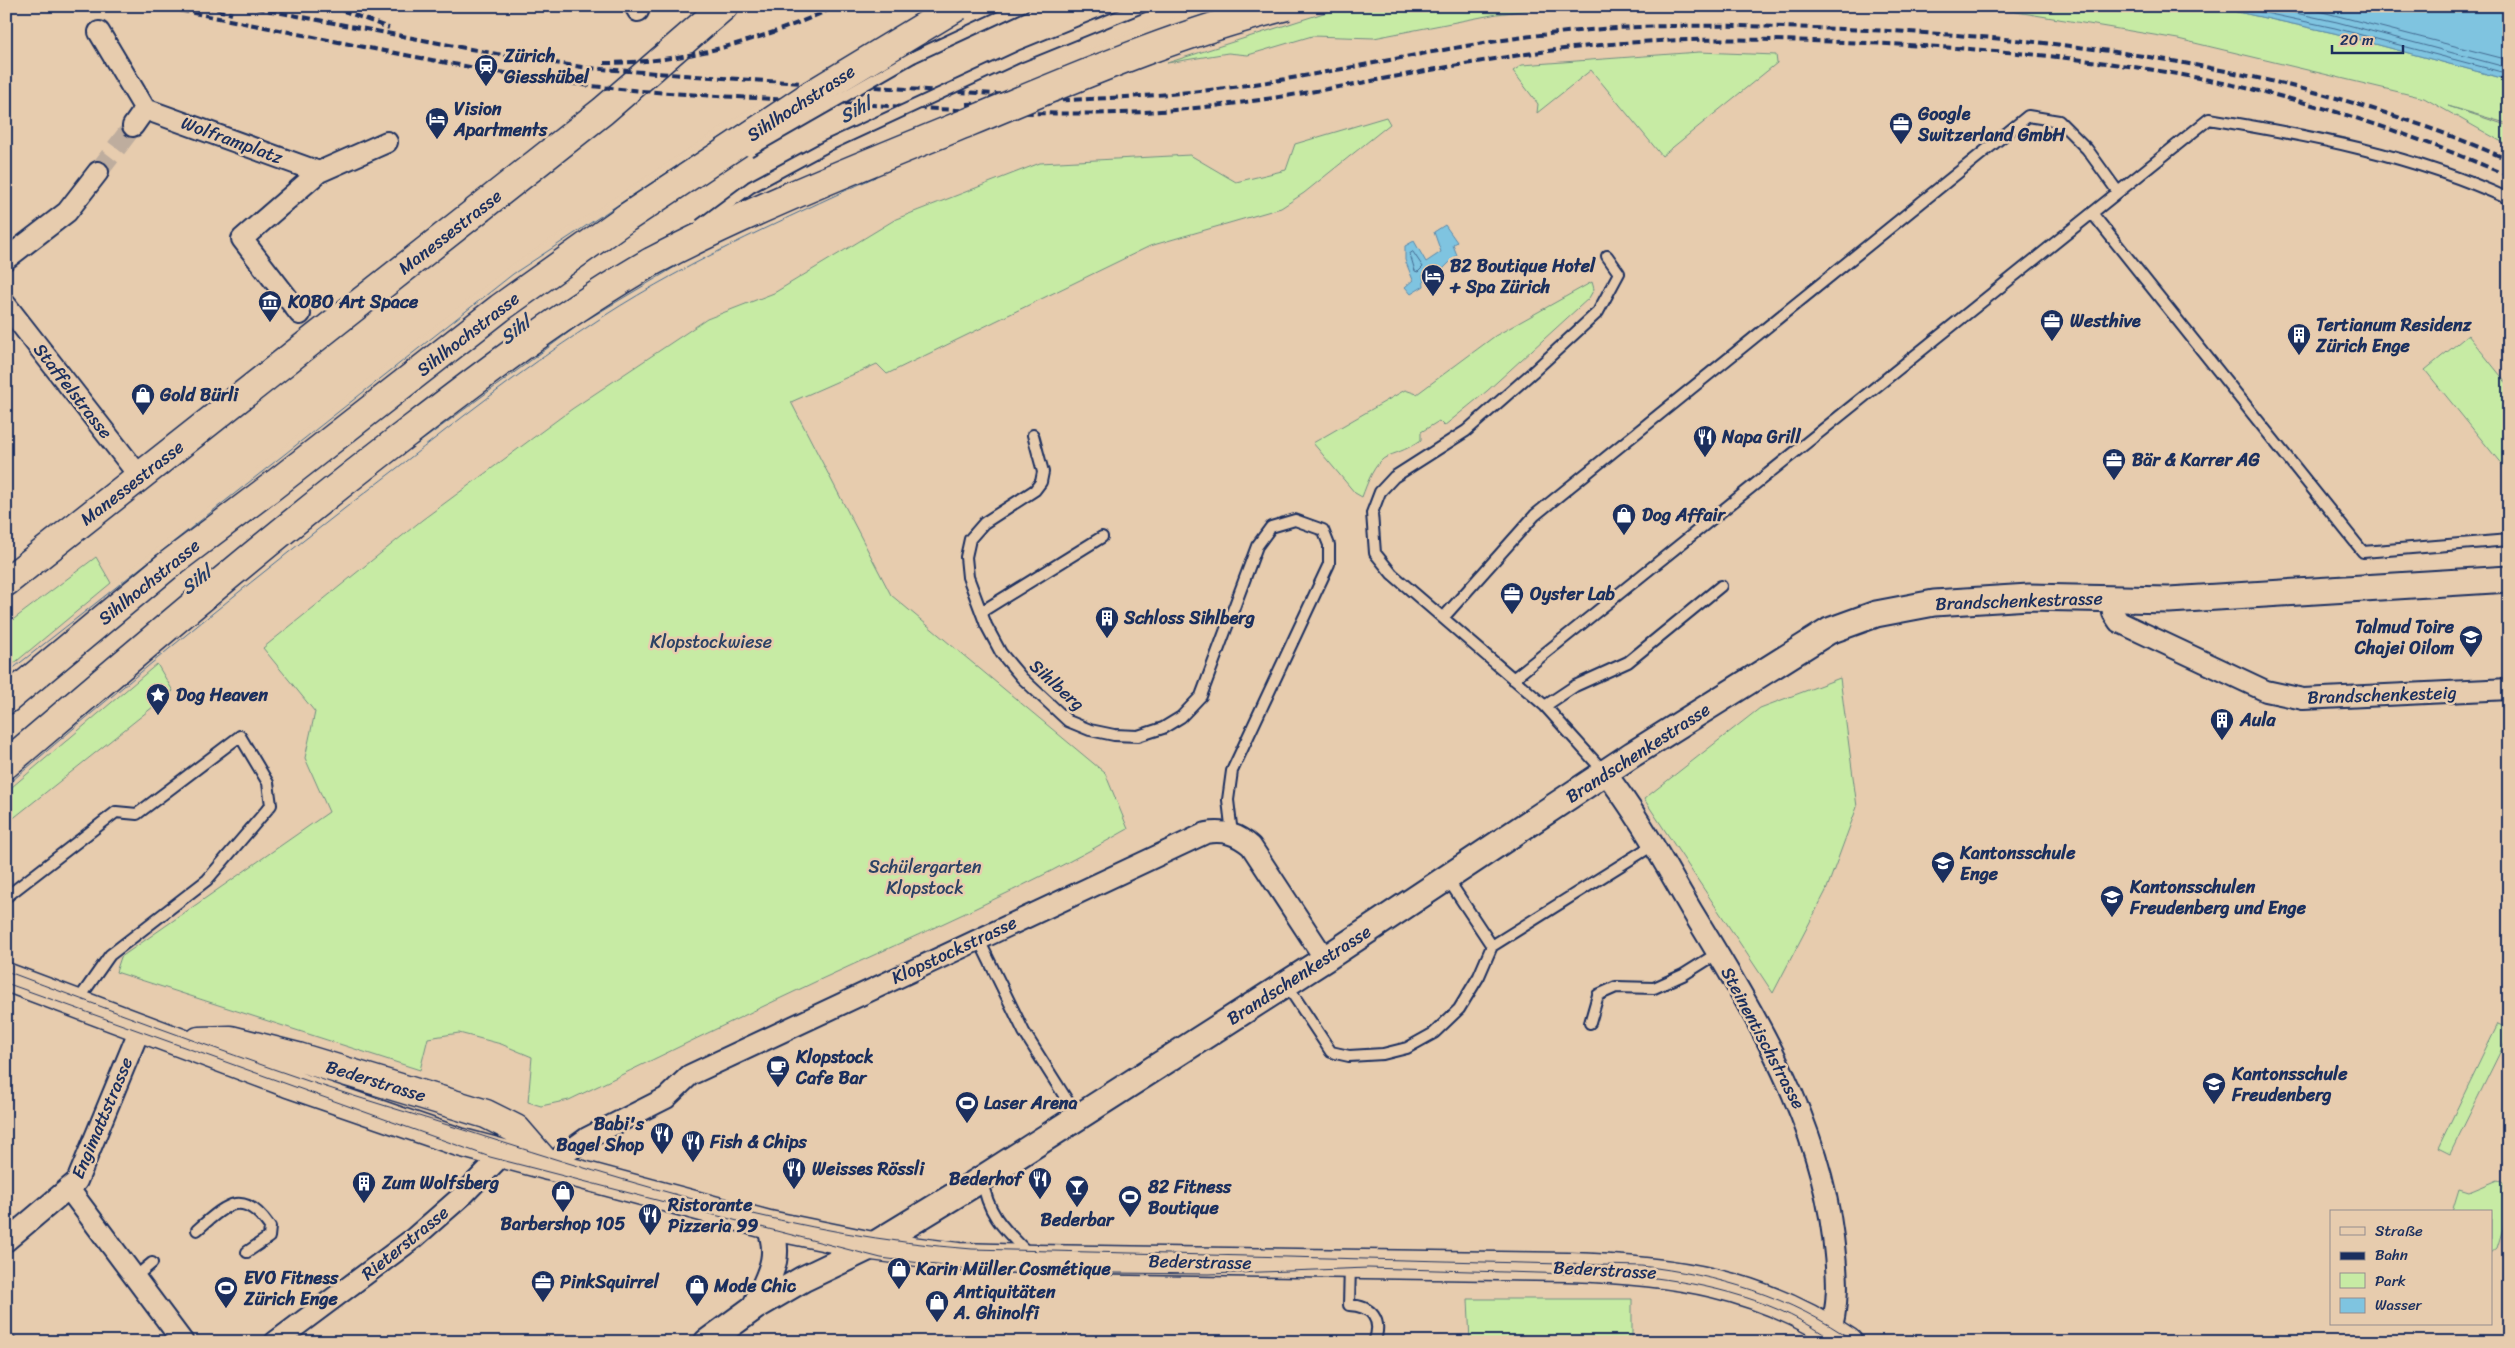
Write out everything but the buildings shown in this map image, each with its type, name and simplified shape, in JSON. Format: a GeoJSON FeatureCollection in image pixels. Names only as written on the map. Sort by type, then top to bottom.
{"type":"FeatureCollection","features":[{"type":"Feature","properties":{"kind":"main road","name":"Manessestrasse"},"geometry":{"type":"LineString","coordinates":[[6,582],[603,111],[724,6]]}},
{"type":"Feature","properties":{"kind":"main road","name":"Sihlhochstrasse"},"geometry":{"type":"LineString","coordinates":[[6,700],[167,566],[500,308],[626,218],[814,93],[958,6]]}},
{"type":"Feature","properties":{"kind":"main road"},"geometry":{"type":"LineString","coordinates":[[6,764],[200,598],[322,497],[520,346],[602,290],[652,262],[746,215],[1078,77],[1170,42],[1251,15],[1287,6]]}},
{"type":"Feature","properties":{"kind":"main road","name":"Bederstrasse"},"geometry":{"type":"LineString","coordinates":[[6,976],[288,1083],[404,1124],[503,1154],[769,1225],[872,1246],[958,1257],[1586,1268],[1677,1275],[1749,1293],[1787,1308],[1836,1338]]}},
{"type":"Feature","properties":{"kind":"main road","name":"Bederstrasse"},"geometry":{"type":"LineString","coordinates":[[184,1042],[231,1040],[298,1057],[486,1114],[516,1129],[548,1166]]}},
{"type":"Feature","properties":{"kind":"street"},"geometry":{"type":"LineString","coordinates":[[99,32],[145,109],[133,126]]}},
{"type":"Feature","properties":{"kind":"street","name":"Wolframplatz"},"geometry":{"type":"LineString","coordinates":[[145,109],[319,172]]}},
{"type":"Feature","properties":{"kind":"street"},"geometry":{"type":"LineString","coordinates":[[300,314],[242,239],[319,172],[387,142]]}},
{"type":"Feature","properties":{"kind":"street"},"geometry":{"type":"LineString","coordinates":[[6,259],[67,212],[98,172]]}},
{"type":"Feature","properties":{"kind":"street","name":"Staffelstrasse"},"geometry":{"type":"LineString","coordinates":[[6,306],[140,476]]}},
{"type":"Feature","properties":{"kind":"street","name":"Brandschenkestrasse"},"geometry":{"type":"LineString","coordinates":[[707,1342],[754,1307],[803,1279],[872,1246],[982,1179],[1325,960],[1606,774],[1809,642],[1829,631],[1861,620],[1934,602],[2029,597],[2111,597],[2169,600],[2509,579]]}},
{"type":"Feature","properties":{"kind":"street","name":"Brandschenkesteig"},"geometry":{"type":"LineString","coordinates":[[2111,597],[2113,613],[2119,622],[2266,691],[2303,699],[2509,689]]}},
{"type":"Feature","properties":{"kind":"street","name":"Steinentischstrasse"},"geometry":{"type":"LineString","coordinates":[[1606,774],[1627,803],[1718,953],[1787,1077],[1809,1135],[1830,1216],[1836,1263],[1838,1301],[1836,1338]]}},
{"type":"Feature","properties":{"kind":"street","name":"Klopstockstrasse"},"geometry":{"type":"LineString","coordinates":[[548,1166],[587,1138],[666,1098],[690,1075],[978,938],[1206,833],[1214,831],[1232,834]]}},
{"type":"Feature","properties":{"kind":"street"},"geometry":{"type":"LineString","coordinates":[[1232,834],[1251,846],[1325,960]]}},
{"type":"Feature","properties":{"kind":"street","name":"Engimattstrasse"},"geometry":{"type":"LineString","coordinates":[[6,1241],[69,1189],[82,1171],[141,1026]]}},
{"type":"Feature","properties":{"kind":"street","name":"Rieterstrasse"},"geometry":{"type":"LineString","coordinates":[[275,1342],[414,1238],[463,1195],[503,1154]]}},
{"type":"Feature","properties":{"kind":"street"},"geometry":{"type":"LineString","coordinates":[[69,1189],[183,1342]]}},
{"type":"Feature","properties":{"kind":"street"},"geometry":{"type":"LineString","coordinates":[[754,1307],[774,1263],[774,1238],[769,1225]]}},
{"type":"Feature","properties":{"kind":"lane"},"geometry":{"type":"LineString","coordinates":[[626,218],[734,160],[913,57],[1023,6]]}},
{"type":"Feature","properties":{"kind":"lane"},"geometry":{"type":"LineString","coordinates":[[652,262],[751,187],[804,157],[1021,56],[1144,6]]}},
{"type":"Feature","properties":{"kind":"lane"},"geometry":{"type":"LineString","coordinates":[[1443,618],[1535,515],[2028,116],[2059,121],[2087,149],[2118,192]]}},
{"type":"Feature","properties":{"kind":"lane"},"geometry":{"type":"LineString","coordinates":[[1513,679],[2209,119],[2312,136],[2381,152],[2473,182],[2509,199]]}},
{"type":"Feature","properties":{"kind":"lane"},"geometry":{"type":"LineString","coordinates":[[2092,213],[2363,552],[2509,540]]}},
{"type":"Feature","properties":{"kind":"lane"},"geometry":{"type":"LineString","coordinates":[[1606,774],[1545,706],[1392,574],[1375,553],[1372,513],[1380,492],[1394,477],[1466,431],[1598,312],[1619,273],[1607,256]]}},
{"type":"Feature","properties":{"kind":"lane","name":"Sihlberg"},"geometry":{"type":"LineString","coordinates":[[1033,435],[1043,472],[1041,482],[1035,490],[984,523],[970,539],[966,557],[968,577],[981,612],[1001,653],[1022,678],[1068,721],[1090,730],[1114,735],[1138,736],[1163,728],[1181,717],[1201,696],[1257,546],[1271,527],[1295,520],[1323,530],[1329,545],[1328,564],[1232,771],[1228,800],[1232,834]]}},
{"type":"Feature","properties":{"kind":"lane"},"geometry":{"type":"LineString","coordinates":[[981,612],[1102,537]]}},
{"type":"Feature","properties":{"kind":"lane"},"geometry":{"type":"LineString","coordinates":[[1545,706],[1575,686],[1628,662],[1721,586]]}},
{"type":"Feature","properties":{"kind":"lane"},"geometry":{"type":"LineString","coordinates":[[6,897],[116,812],[137,814],[240,736],[268,783],[271,805],[208,880],[110,955],[76,1003]]}},
{"type":"Feature","properties":{"kind":"lane"},"geometry":{"type":"LineString","coordinates":[[1286,984],[1331,1052],[1349,1056],[1383,1054],[1414,1044],[1434,1033],[1459,1009],[1479,976],[1492,946],[1653,845]]}},
{"type":"Feature","properties":{"kind":"lane"},"geometry":{"type":"LineString","coordinates":[[1447,878],[1492,946]]}},
{"type":"Feature","properties":{"kind":"lane"},"geometry":{"type":"LineString","coordinates":[[978,938],[1024,1032],[1078,1117]]}},
{"type":"Feature","properties":{"kind":"lane"},"geometry":{"type":"LineString","coordinates":[[1590,1023],[1598,995],[1616,988],[1654,988],[1683,975],[1718,953]]}},
{"type":"Feature","properties":{"kind":"lane"},"geometry":{"type":"LineString","coordinates":[[982,1179],[986,1199],[998,1223],[1034,1259]]}},
{"type":"Feature","properties":{"kind":"lane"},"geometry":{"type":"LineString","coordinates":[[197,1230],[234,1204],[248,1204],[260,1212],[270,1227],[268,1237],[247,1252]]}},
{"type":"Feature","properties":{"kind":"lane"},"geometry":{"type":"LineString","coordinates":[[135,1277],[152,1263]]}},
{"type":"Feature","properties":{"kind":"lane"},"geometry":{"type":"LineString","coordinates":[[1350,1264],[1349,1305],[1363,1306],[1373,1314],[1378,1331],[1374,1342]]}},
{"type":"Feature","properties":{"kind":"green space"},"geometry":{"type":"Polygon","coordinates":[[[1353,6],[1561,6],[1497,14],[1374,38],[1312,36],[1248,55],[1228,53],[1167,63],[1333,10],[1353,6]]]}},
{"type":"Feature","properties":{"kind":"green space"},"geometry":{"type":"Polygon","coordinates":[[[1981,6],[2210,6],[2334,33],[2509,80],[2509,124],[2448,106],[2509,126],[2509,146],[2424,98],[2178,39],[1981,6]]]}},
{"type":"Feature","properties":{"kind":"green space"},"geometry":{"type":"Polygon","coordinates":[[[1699,52],[1776,55],[1777,63],[1662,156],[1591,70],[1537,113],[1538,104],[1513,71],[1522,65],[1699,52]]]}},
{"type":"Feature","properties":{"kind":"green space"},"geometry":{"type":"Polygon","coordinates":[[[1386,117],[1390,124],[1304,193],[1281,208],[1150,246],[887,374],[877,364],[791,402],[891,595],[1105,773],[1128,829],[1090,851],[973,909],[784,996],[569,1100],[541,1106],[528,1102],[532,1057],[501,1044],[459,1033],[428,1038],[420,1070],[116,972],[121,957],[329,812],[305,758],[315,712],[263,648],[422,520],[572,409],[707,319],[774,293],[896,219],[1040,163],[1190,155],[1236,182],[1286,170],[1295,144],[1386,117]]]}},
{"type":"Feature","properties":{"kind":"green space"},"geometry":{"type":"Polygon","coordinates":[[[1592,282],[1594,289],[1589,298],[1487,391],[1444,426],[1439,421],[1421,432],[1421,440],[1383,459],[1372,474],[1362,497],[1355,493],[1313,443],[1405,390],[1417,394],[1495,336],[1592,282]]]}},
{"type":"Feature","properties":{"kind":"green space"},"geometry":{"type":"Polygon","coordinates":[[[2468,335],[2509,386],[2507,471],[2425,370],[2468,335]]]}},
{"type":"Feature","properties":{"kind":"green space"},"geometry":{"type":"Polygon","coordinates":[[[96,557],[111,583],[6,670],[6,625],[96,557]]]}},
{"type":"Feature","properties":{"kind":"green space"},"geometry":{"type":"Polygon","coordinates":[[[157,664],[173,691],[6,824],[6,792],[157,664]]]}},
{"type":"Feature","properties":{"kind":"green space"},"geometry":{"type":"Polygon","coordinates":[[[1840,678],[1857,807],[1826,891],[1773,993],[1644,799],[1760,708],[1840,678]]]}},
{"type":"Feature","properties":{"kind":"green space"},"geometry":{"type":"Polygon","coordinates":[[[2498,1024],[2509,1029],[2509,1034],[2450,1154],[2438,1148],[2498,1024]]]}},
{"type":"Feature","properties":{"kind":"green space"},"geometry":{"type":"Polygon","coordinates":[[[2498,1180],[2504,1183],[2509,1209],[2497,1248],[2492,1252],[2492,1210],[2453,1210],[2459,1189],[2469,1192],[2498,1180]]]}},
{"type":"Feature","properties":{"kind":"green space"},"geometry":{"type":"Polygon","coordinates":[[[1468,1299],[1632,1299],[1632,1342],[1470,1342],[1468,1299]]]}},
{"type":"Feature","properties":{"kind":"water"},"geometry":{"type":"Polygon","coordinates":[[[2210,6],[2509,6],[2509,80],[2334,33],[2210,6]]]}},
{"type":"Feature","properties":{"kind":"water"},"geometry":{"type":"Polygon","coordinates":[[[1445,225],[1457,242],[1453,245],[1457,255],[1436,276],[1431,270],[1423,275],[1424,286],[1411,294],[1405,287],[1413,280],[1405,260],[1405,246],[1414,241],[1426,262],[1441,252],[1434,232],[1445,225]]]}},
{"type":"Feature","properties":{"kind":"pier"},"geometry":{"type":"Polygon","coordinates":[[[951,6],[1193,6],[1194,10],[1070,55],[1066,61],[1068,66],[1248,6],[1345,6],[1220,40],[1097,84],[791,215],[710,253],[650,287],[549,352],[384,475],[119,689],[6,785],[6,674],[121,578],[510,267],[763,101],[951,6]]]}},
{"type":"Feature","properties":{"kind":"tunnel"},"geometry":{"type":"LineString","coordinates":[[98,172],[133,126]]}},
{"type":"Feature","properties":{"kind":"tram line"},"geometry":{"type":"LineString","coordinates":[[6,971],[196,1042],[311,1082],[594,1171],[718,1206],[844,1233],[972,1249],[1641,1266],[1698,1275],[1752,1290],[1805,1312],[1855,1342]]}},
{"type":"Feature","properties":{"kind":"tram line"},"geometry":{"type":"LineString","coordinates":[[6,983],[490,1157],[881,1258],[968,1269],[1114,1273],[1209,1274],[1368,1268],[1640,1276],[1692,1284],[1742,1296],[1790,1315],[1813,1327],[1835,1342]]}},
{"type":"Feature","properties":{"kind":"railway"},"geometry":{"type":"LineString","coordinates":[[157,6],[466,66],[599,87],[963,110],[1080,114],[1177,110],[1235,103],[1293,95],[1465,64],[1614,44],[1680,40],[1745,40],[1844,42],[1955,48],[2010,52],[2120,65],[2229,84],[2283,97],[2369,122],[2426,142],[2509,176]]}},
{"type":"Feature","properties":{"kind":"railway"},"geometry":{"type":"LineString","coordinates":[[205,6],[232,14]]}},
{"type":"Feature","properties":{"kind":"railway"},"geometry":{"type":"LineString","coordinates":[[245,6],[497,54],[588,68],[751,80],[1012,95]]}},
{"type":"Feature","properties":{"kind":"railway"},"geometry":{"type":"LineString","coordinates":[[331,6],[389,28]]}},
{"type":"Feature","properties":{"kind":"railway"},"geometry":{"type":"LineString","coordinates":[[604,63],[664,59],[724,47],[781,29],[837,6]]}},
{"type":"Feature","properties":{"kind":"railway"},"geometry":{"type":"LineString","coordinates":[[966,104],[1200,91],[1323,73],[1500,40],[1590,30],[1684,26],[1842,29],[2012,40],[2097,49],[2182,63],[2266,80],[2348,101],[2429,128],[2509,160]]}},
{"type":"Feature","properties":{"kind":"place","name":"Zürich Giesshübel"},"geometry":{"type":"Point","coordinates":[486,87]}},
{"type":"Feature","properties":{"kind":"place","name":"Vision Apartments"},"geometry":{"type":"Point","coordinates":[437,140]}},
{"type":"Feature","properties":{"kind":"place","name":"Google Switzerland GmbH"},"geometry":{"type":"Point","coordinates":[1901,145]}},
{"type":"Feature","properties":{"kind":"place","name":"B2 Boutique Hotel + Spa Zürich"},"geometry":{"type":"Point","coordinates":[1433,297]}},
{"type":"Feature","properties":{"kind":"place","name":"KOBO Art Space"},"geometry":{"type":"Point","coordinates":[270,323]}},
{"type":"Feature","properties":{"kind":"place","name":"Westhive"},"geometry":{"type":"Point","coordinates":[2052,342]}},
{"type":"Feature","properties":{"kind":"place","name":"Tertianum Residenz Zürich Enge"},"geometry":{"type":"Point","coordinates":[2299,356]}},
{"type":"Feature","properties":{"kind":"place","name":"Gold Bürli"},"geometry":{"type":"Point","coordinates":[143,416]}},
{"type":"Feature","properties":{"kind":"place","name":"Napa Grill"},"geometry":{"type":"Point","coordinates":[1705,458]}},
{"type":"Feature","properties":{"kind":"place","name":"Bär & Karrer AG"},"geometry":{"type":"Point","coordinates":[2114,481]}},
{"type":"Feature","properties":{"kind":"place","name":"Dog Affair"},"geometry":{"type":"Point","coordinates":[1624,536]}},
{"type":"Feature","properties":{"kind":"place","name":"Oyster Lab"},"geometry":{"type":"Point","coordinates":[1512,615]}},
{"type":"Feature","properties":{"kind":"place","name":"Schloss Sihlberg"},"geometry":{"type":"Point","coordinates":[1107,639]}},
{"type":"Feature","properties":{"kind":"place","name":"Talmud Toire Chajei Oilom"},"geometry":{"type":"Point","coordinates":[2471,658]}},
{"type":"Feature","properties":{"kind":"place","name":"Dog Heaven"},"geometry":{"type":"Point","coordinates":[158,716]}},
{"type":"Feature","properties":{"kind":"place","name":"Aula"},"geometry":{"type":"Point","coordinates":[2222,741]}},
{"type":"Feature","properties":{"kind":"place","name":"Kantonsschule Enge"},"geometry":{"type":"Point","coordinates":[1943,884]}},
{"type":"Feature","properties":{"kind":"place","name":"Kantonsschulen Freudenberg und Enge"},"geometry":{"type":"Point","coordinates":[2112,918]}},
{"type":"Feature","properties":{"kind":"place","name":"Klopstock Cafe Bar"},"geometry":{"type":"Point","coordinates":[778,1088]}},
{"type":"Feature","properties":{"kind":"place","name":"Kantonsschule Freudenberg"},"geometry":{"type":"Point","coordinates":[2214,1105]}},
{"type":"Feature","properties":{"kind":"place","name":"Laser Arena"},"geometry":{"type":"Point","coordinates":[967,1124]}},
{"type":"Feature","properties":{"kind":"place","name":"Babi's Bagel Shop"},"geometry":{"type":"Point","coordinates":[662,1155]}},
{"type":"Feature","properties":{"kind":"place","name":"Fish & Chips"},"geometry":{"type":"Point","coordinates":[693,1163]}},
{"type":"Feature","properties":{"kind":"place","name":"Weisses Rössli"},"geometry":{"type":"Point","coordinates":[794,1190]}},
{"type":"Feature","properties":{"kind":"place","name":"Bederhof"},"geometry":{"type":"Point","coordinates":[1040,1200]}},
{"type":"Feature","properties":{"kind":"place","name":"Zum Wolfsberg"},"geometry":{"type":"Point","coordinates":[364,1204]}},
{"type":"Feature","properties":{"kind":"place","name":"Bederbar"},"geometry":{"type":"Point","coordinates":[1077,1208]}},
{"type":"Feature","properties":{"kind":"place","name":"Barbershop 105"},"geometry":{"type":"Point","coordinates":[563,1213]}},
{"type":"Feature","properties":{"kind":"place","name":"82 Fitness Boutique"},"geometry":{"type":"Point","coordinates":[1130,1218]}},
{"type":"Feature","properties":{"kind":"place","name":"Ristorante Pizzeria 99"},"geometry":{"type":"Point","coordinates":[650,1236]}},
{"type":"Feature","properties":{"kind":"place","name":"Karin Müller Cosmétique"},"geometry":{"type":"Point","coordinates":[899,1290]}},
{"type":"Feature","properties":{"kind":"place","name":"PinkSquirrel"},"geometry":{"type":"Point","coordinates":[543,1303]}},
{"type":"Feature","properties":{"kind":"place","name":"Mode Chic"},"geometry":{"type":"Point","coordinates":[697,1307]}},
{"type":"Feature","properties":{"kind":"place","name":"EVO Fitness Zürich Enge"},"geometry":{"type":"Point","coordinates":[226,1309]}},
{"type":"Feature","properties":{"kind":"place","name":"Antiquitäten A. Ghinolfi"},"geometry":{"type":"Point","coordinates":[937,1323]}},
{"type":"Feature","properties":{"kind":"water label","name":"Sihl"},"geometry":{"type":"Point","coordinates":[855,110]}},
{"type":"Feature","properties":{"kind":"water label","name":"Sihl"},"geometry":{"type":"Point","coordinates":[515,330]}},
{"type":"Feature","properties":{"kind":"water label","name":"Sihl"},"geometry":{"type":"Point","coordinates":[196,580]}},
{"type":"Feature","properties":{"kind":"park label","name":"Klopstockwiese"},"geometry":{"type":"Point","coordinates":[711,642]}},
{"type":"Feature","properties":{"kind":"park label","name":"Schülergarten Klopstock"},"geometry":{"type":"Point","coordinates":[925,878]}}]}
